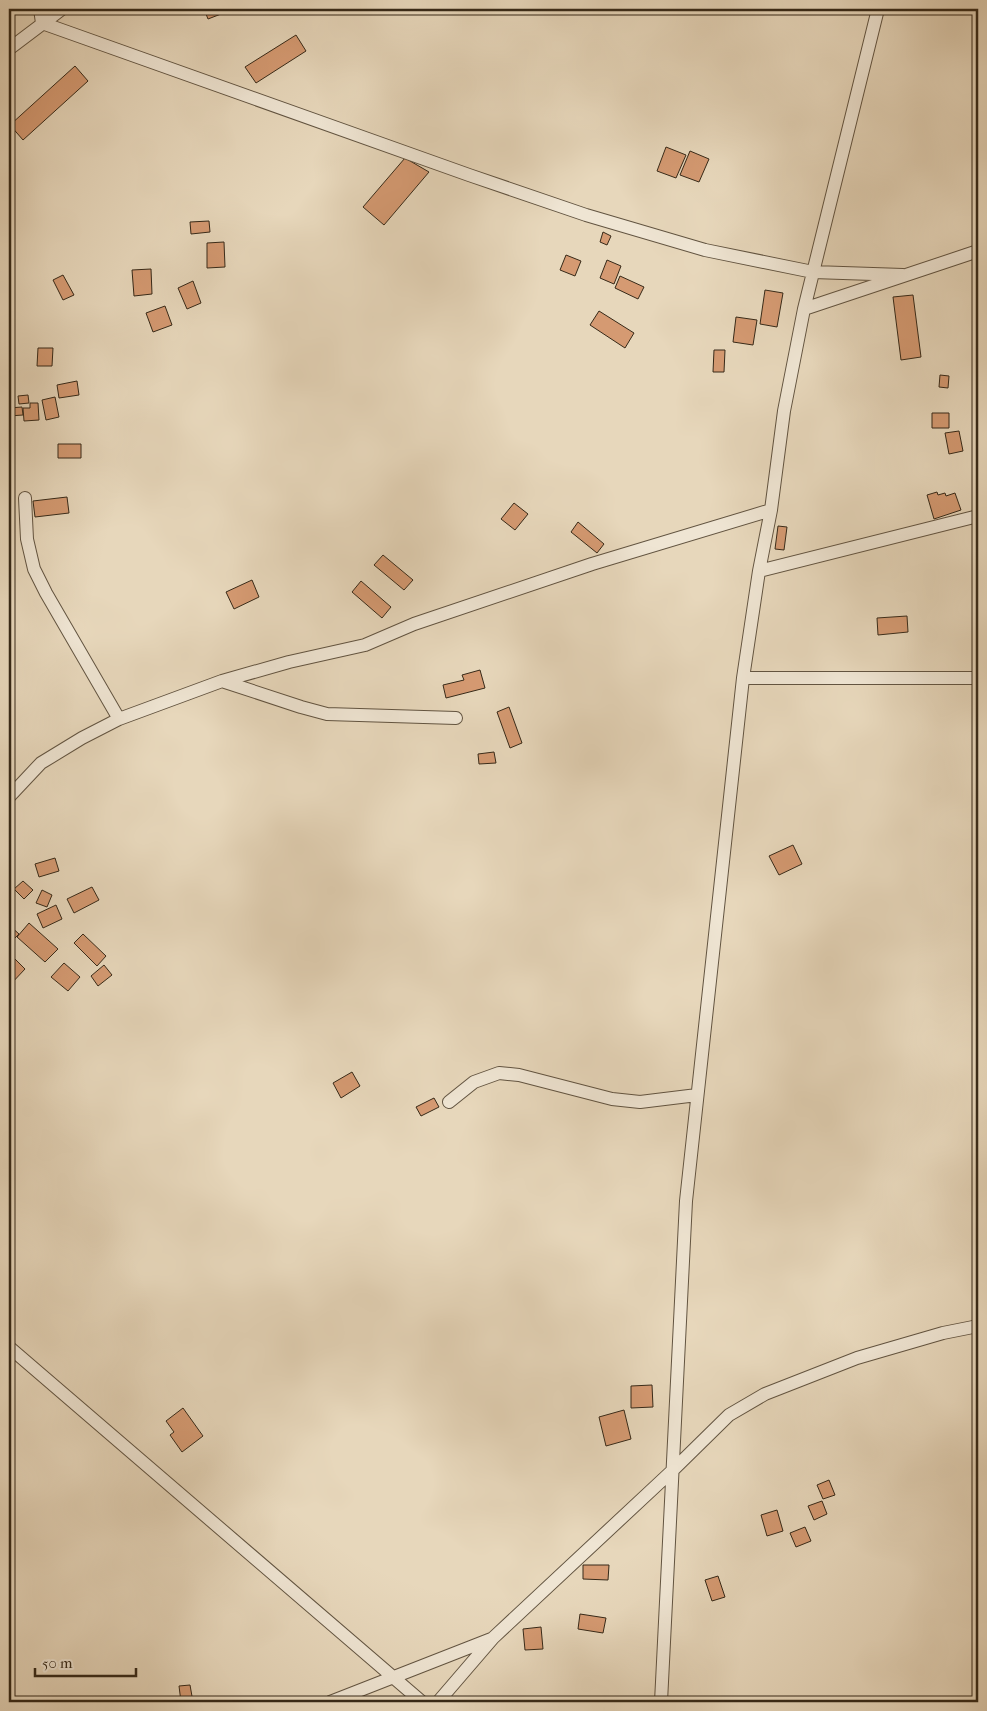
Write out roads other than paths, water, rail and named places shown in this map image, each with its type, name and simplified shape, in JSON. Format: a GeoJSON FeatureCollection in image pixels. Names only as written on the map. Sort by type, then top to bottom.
{"type":"FeatureCollection","features":[{"type":"Feature","properties":{"kind":"street"},"geometry":{"type":"LineString","coordinates":[[40,9],[42,23]]}},
{"type":"Feature","properties":{"kind":"street"},"geometry":{"type":"LineString","coordinates":[[9,49],[62,9]]}},
{"type":"Feature","properties":{"kind":"street"},"geometry":{"type":"LineString","coordinates":[[661,1702],[686,1201],[743,678],[759,571],[771,510],[784,411],[804,309],[878,9]]}},
{"type":"Feature","properties":{"kind":"street"},"geometry":{"type":"LineString","coordinates":[[42,23],[586,215],[706,250],[814,272],[903,275]]}},
{"type":"Feature","properties":{"kind":"street"},"geometry":{"type":"LineString","coordinates":[[804,309],[978,251]]}},
{"type":"Feature","properties":{"kind":"street"},"geometry":{"type":"LineString","coordinates":[[25,498],[27,539],[34,569],[119,720]]}},
{"type":"Feature","properties":{"kind":"street"},"geometry":{"type":"LineString","coordinates":[[9,797],[41,762],[82,738],[119,720],[222,681],[289,662],[365,645],[414,624],[592,564],[771,510]]}},
{"type":"Feature","properties":{"kind":"street"},"geometry":{"type":"LineString","coordinates":[[759,571],[978,516]]}},
{"type":"Feature","properties":{"kind":"street"},"geometry":{"type":"LineString","coordinates":[[743,678],[978,678]]}},
{"type":"Feature","properties":{"kind":"street"},"geometry":{"type":"LineString","coordinates":[[222,681],[301,708],[327,714],[456,718]]}},
{"type":"Feature","properties":{"kind":"street"},"geometry":{"type":"LineString","coordinates":[[449,1102],[474,1082],[499,1073],[520,1074],[612,1098],[640,1102],[697,1096]]}},
{"type":"Feature","properties":{"kind":"street"},"geometry":{"type":"LineString","coordinates":[[438,1702],[493,1638],[729,1416],[765,1394],[857,1358],[943,1333],[978,1326]]}},
{"type":"Feature","properties":{"kind":"street"},"geometry":{"type":"LineString","coordinates":[[9,1347],[422,1702]]}},
{"type":"Feature","properties":{"kind":"street"},"geometry":{"type":"LineString","coordinates":[[330,1702],[493,1638]]}}]}
